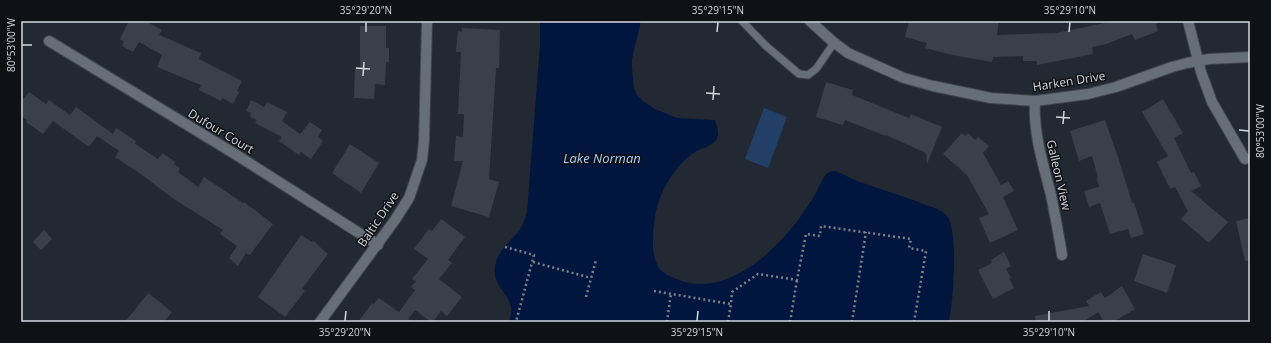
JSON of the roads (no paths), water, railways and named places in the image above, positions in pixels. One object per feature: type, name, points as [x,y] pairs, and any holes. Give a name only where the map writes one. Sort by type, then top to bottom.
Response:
[{"type":"street","name":"Baltic Drive","points":[[320,322],[396,220],[409,198],[422,160],[424,141],[427,21]]},
{"type":"street","name":"Harken Drive","points":[[810,21],[834,43],[848,52],[904,78],[933,86],[991,98],[1035,101],[1095,92],[1138,80],[1172,67],[1198,61],[1250,57]]},
{"type":"street","points":[[1188,21],[1198,61],[1212,102],[1246,159]]},
{"type":"street","name":"Dufour Court","points":[[49,41],[235,154],[378,245]]},
{"type":"street","name":"Galleon View","points":[[1035,101],[1034,112],[1036,128],[1062,255]]},
{"type":"lane","points":[[742,21],[765,45],[800,74],[808,74],[816,69],[834,43]]},
{"type":"water","name":"Lake Norman","points":[[540,21],[641,21],[632,59],[634,88],[637,95],[655,109],[677,118],[715,120],[718,133],[716,140],[709,146],[695,152],[680,165],[669,180],[660,198],[655,217],[653,246],[656,261],[665,274],[685,282],[701,284],[717,282],[733,277],[747,269],[761,259],[786,235],[809,204],[826,174],[834,171],[860,182],[936,208],[947,216],[951,224],[954,251],[952,300],[949,322],[509,322],[511,307],[496,279],[495,267],[498,256],[518,232],[524,222],[527,212],[540,45]]}]
